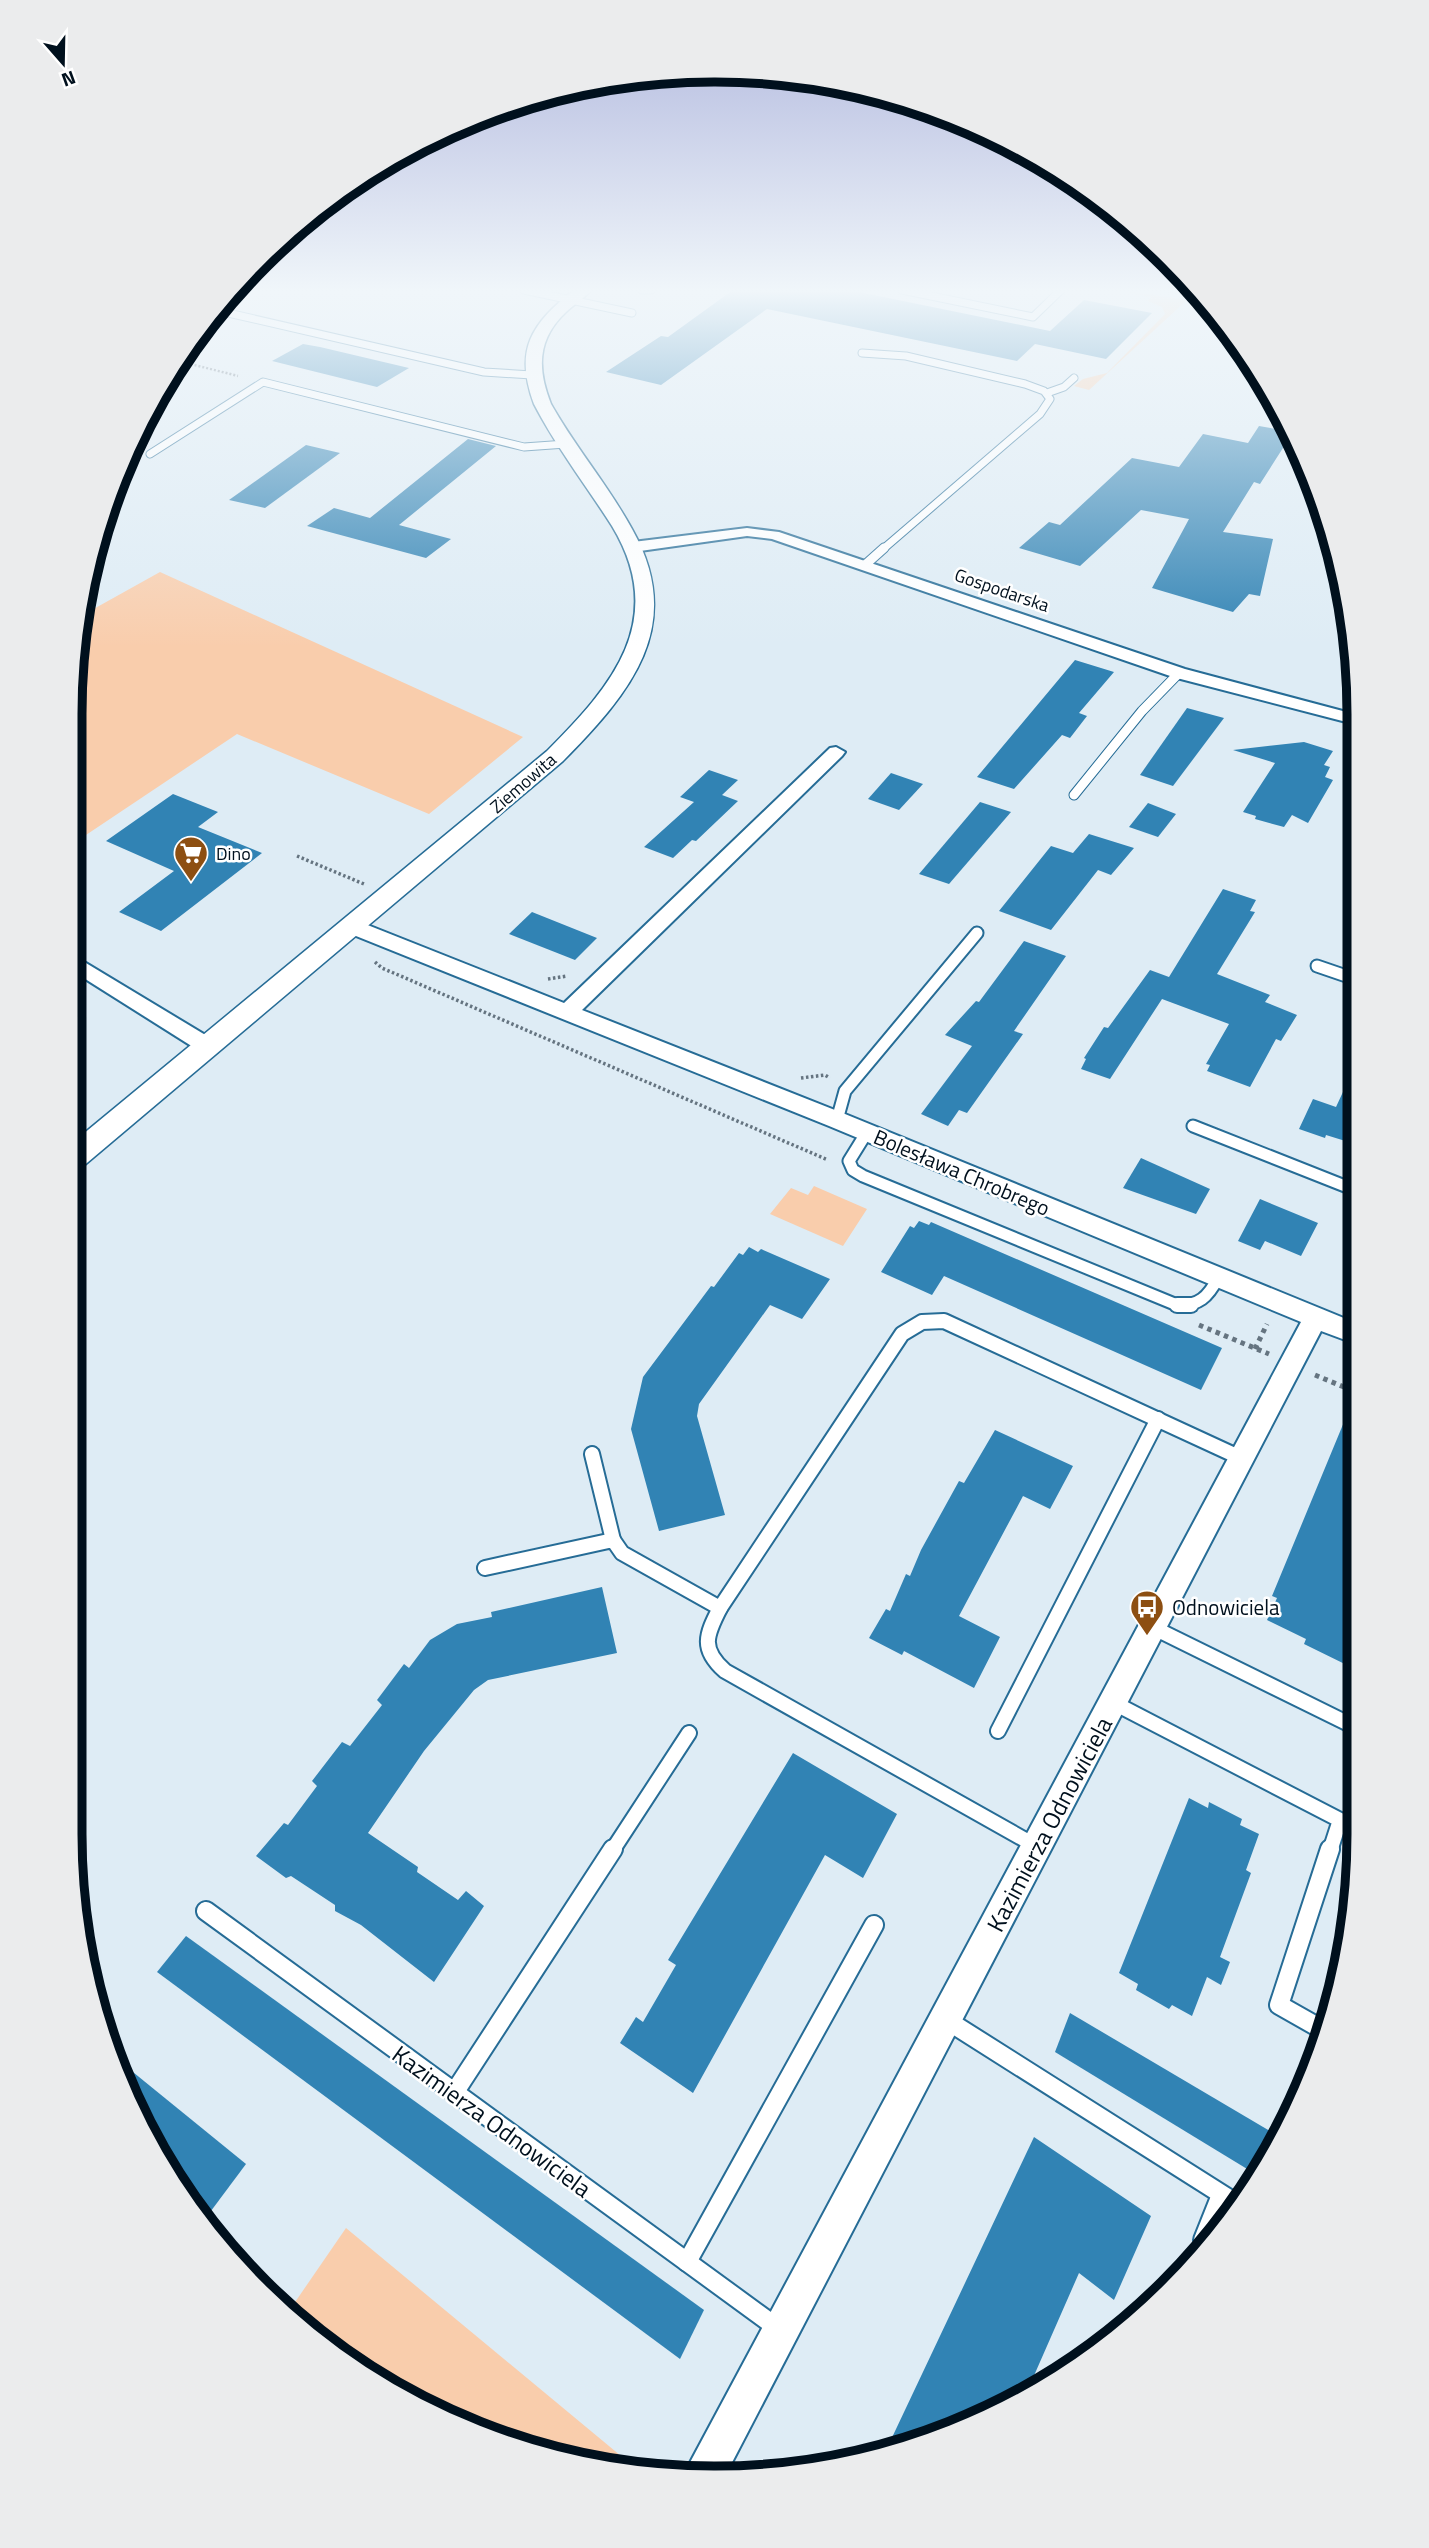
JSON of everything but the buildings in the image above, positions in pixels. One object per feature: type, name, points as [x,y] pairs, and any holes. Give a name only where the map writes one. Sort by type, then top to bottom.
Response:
[{"type":"street","name":"Ziemowita","points":[[82,1151],[555,756],[588,724],[617,689],[633,660],[647,611],[645,582],[633,547],[544,409]]},
{"type":"street","name":"Gospodarska","points":[[633,547],[747,532],[762,533],[865,565],[1179,673],[1347,717]]},
{"type":"street","points":[[567,1012],[836,752]]},
{"type":"street","name":"Bolesława Chrobrego","points":[[353,927],[867,1132],[1347,1330]]},
{"type":"street","points":[[82,968],[209,1047]]},
{"type":"street","name":"Kazimierza Odnowiciela","points":[[708,2466],[943,2018],[1038,1847],[1316,1317]]},
{"type":"lane","points":[[150,454],[221,409]]},
{"type":"lane","points":[[371,409],[524,447],[566,444]]},
{"type":"lane","points":[[865,565],[1045,409]]},
{"type":"lane","points":[[1074,795],[1142,711],[1179,673]]},
{"type":"lane","points":[[837,1120],[845,1091],[977,933]]},
{"type":"lane","points":[[1317,966],[1347,976]]},
{"type":"lane","points":[[1193,1126],[1347,1187]]},
{"type":"lane","points":[[867,1132],[849,1161],[853,1170],[863,1176],[1177,1305],[1190,1307],[1201,1303],[1209,1296],[1218,1278]]},
{"type":"lane","points":[[1038,1847],[718,1666],[707,1650],[706,1632],[902,1334],[913,1323],[944,1321],[1241,1458]]},
{"type":"lane","points":[[998,1731],[1158,1419]]},
{"type":"lane","points":[[592,1454],[613,1540],[622,1553],[720,1608]]},
{"type":"lane","points":[[485,1568],[613,1540]]},
{"type":"lane","points":[[1152,1627],[1347,1723]]},
{"type":"lane","points":[[1114,1703],[1340,1820],[1279,2005],[1316,2026]]},
{"type":"lane","points":[[454,2093],[689,1733]]},
{"type":"lane","name":"Kazimierza Odnowiciela","points":[[206,1911],[779,2329]]},
{"type":"lane","points":[[687,2262],[874,1925]]},
{"type":"lane","points":[[943,2018],[1228,2199],[1219,2214]]},
{"type":"path","points":[[297,856],[368,885],[362,890]]},
{"type":"path","points":[[386,941],[369,956],[382,968],[828,1159]]},
{"type":"shaded area","points":[[160,572],[523,737],[429,814],[237,734],[82,838],[82,714],[91,610]]},
{"type":"shaded area","points":[[814,1186],[867,1209],[843,1246],[770,1214],[791,1188],[808,1195]]},
{"type":"shaded area","points":[[346,2228],[621,2456],[620,2458],[591,2454],[511,2432],[435,2401],[363,2359],[293,2305]]},
{"type":"place","name":"Dino","points":[[191,883]]},
{"type":"place","name":"Odnowiciela","points":[[1147,1637]]}]
